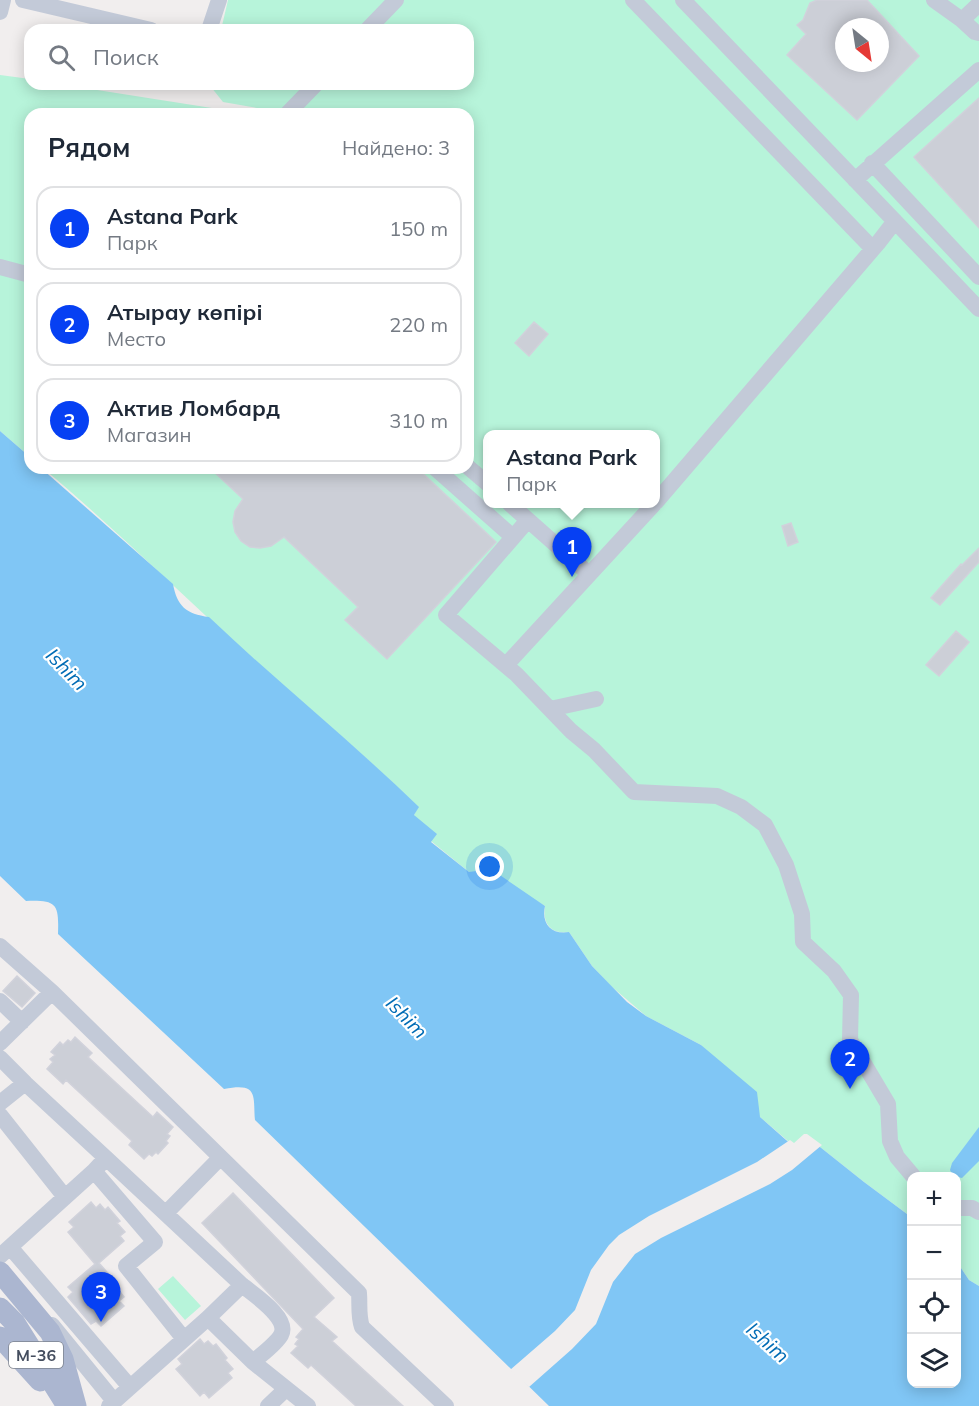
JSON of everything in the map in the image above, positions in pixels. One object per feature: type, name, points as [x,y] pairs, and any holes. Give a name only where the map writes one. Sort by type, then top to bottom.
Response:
[{"type":"main road","points":[[0,1272],[50,1332],[63,1359],[76,1406]]},
{"type":"main road","name":"M-36","points":[[0,1308],[15,1323],[64,1406]]},
{"type":"main road","name":"M-36","points":[[0,1337],[64,1406]]},
{"type":"street","points":[[0,12],[3,0]]},
{"type":"street","points":[[23,0],[125,24]]},
{"type":"street","points":[[211,24],[219,0]]},
{"type":"street","points":[[373,24],[396,0]]},
{"type":"street","points":[[633,0],[872,248]]},
{"type":"street","points":[[682,0],[979,309]]},
{"type":"street","points":[[934,0],[979,33]]},
{"type":"street","points":[[962,20],[979,4]]},
{"type":"street","points":[[855,180],[979,70]]},
{"type":"street","points":[[293,108],[310,90]]},
{"type":"street","points":[[872,163],[979,277]]},
{"type":"street","points":[[660,497],[895,221]]},
{"type":"street","points":[[0,267],[24,273]]},
{"type":"street","points":[[442,474],[513,537]]},
{"type":"street","points":[[514,508],[589,574]]},
{"type":"street","points":[[506,665],[650,508]]},
{"type":"street","points":[[528,520],[446,615],[506,665],[634,792],[717,796],[741,807],[765,825],[786,865],[802,914],[803,942],[834,971],[851,995],[850,1040],[888,1104],[890,1141],[897,1157],[910,1172]]},
{"type":"street","points":[[550,708],[596,699]]},
{"type":"street","points":[[0,946],[52,992],[359,1293],[360,1305],[357,1314],[362,1327],[447,1406]]},
{"type":"street","points":[[0,1043],[52,992]]},
{"type":"street","points":[[0,1001],[22,1022]]},
{"type":"street","points":[[0,1058],[242,1285],[281,1318],[283,1327],[281,1335],[253,1362]]},
{"type":"street","points":[[0,1103],[25,1083]]},
{"type":"street","points":[[0,1115],[66,1197]]},
{"type":"street","points":[[3,1254],[106,1158]]},
{"type":"street","points":[[166,1213],[220,1158]]},
{"type":"street","points":[[94,1171],[155,1242],[126,1266],[184,1340]]},
{"type":"street","points":[[961,1208],[972,1208],[979,1212]]},
{"type":"street","points":[[3,1254],[130,1387]]},
{"type":"street","points":[[3,1254],[111,1404],[242,1285]]},
{"type":"street","points":[[208,1318],[253,1362],[308,1406]]},
{"type":"street","points":[[268,1406],[286,1389]]},
{"type":"green space","points":[[228,0],[979,0],[979,1286],[969,1280],[961,1268],[961,1172],[907,1172],[907,1214],[820,1147],[795,1147],[760,1117],[701,1045],[646,1016],[592,966],[569,932],[557,932],[549,927],[545,918],[545,906],[469,872],[431,841],[414,815],[418,807],[50,474],[474,474],[474,108],[257,108],[223,102],[213,90],[474,90],[474,24],[222,24]]},
{"type":"green space","points":[[0,75],[24,78],[24,90],[97,90],[212,108],[24,108],[24,452],[0,431]]},
{"type":"green space","points":[[173,1276],[201,1306],[185,1320],[158,1289]]},
{"type":"water","name":"Ishim","points":[[0,431],[24,452],[24,474],[48,474],[173,584],[177,598],[184,608],[194,614],[209,617],[419,807],[414,815],[437,834],[431,842],[469,872],[491,869],[545,906],[546,922],[552,930],[569,932],[592,966],[627,1002],[646,1016],[701,1045],[757,1092],[760,1117],[794,1147],[820,1147],[907,1214],[907,1388],[961,1388],[961,1268],[969,1280],[979,1286],[979,1406],[549,1406],[255,1120],[254,1098],[249,1089],[235,1087],[224,1089],[58,934],[58,916],[54,906],[50,903],[26,901],[0,876]]},
{"type":"water","points":[[979,1127],[979,1161],[962,1178],[961,1172],[951,1172],[952,1163]]},
{"type":"pier","points":[[804,1134],[822,1145],[792,1170],[770,1184],[661,1238],[635,1254],[613,1282],[596,1324],[529,1387],[510,1370],[555,1331],[575,1310],[591,1270],[619,1235],[649,1216],[757,1162],[790,1140],[794,1143]]},
{"type":"building","points":[[817,0],[867,0],[884,18],[835,18],[835,72],[889,72],[889,24],[919,56],[857,120],[787,55],[806,34],[797,25],[803,20],[810,3]]},
{"type":"building","points":[[979,98],[979,228],[914,157]]},
{"type":"building","points":[[534,322],[548,334],[529,356],[515,343]]},
{"type":"building","points":[[216,474],[423,474],[496,542],[387,659],[345,620],[358,607],[284,537],[271,546],[260,548],[250,547],[241,541],[235,532],[233,522],[235,511],[243,499]]},
{"type":"building","points":[[791,523],[798,542],[788,546],[782,526]]},
{"type":"building","points":[[979,548],[979,562],[940,605],[931,598],[961,564]]},
{"type":"building","points":[[956,631],[969,642],[939,676],[926,665]]},
{"type":"building","points":[[17,976],[35,993],[22,1007],[3,991]]},
{"type":"building","points":[[75,1037],[92,1053],[88,1057],[153,1117],[157,1112],[173,1127],[167,1134],[170,1136],[166,1141],[168,1143],[158,1154],[156,1152],[152,1156],[149,1154],[144,1159],[129,1145],[132,1141],[66,1080],[63,1084],[47,1069],[53,1062],[50,1059],[55,1055],[51,1052],[60,1042],[63,1045],[68,1040],[71,1042]]},
{"type":"building","points":[[233,1193],[334,1298],[314,1317],[337,1337],[332,1341],[403,1406],[356,1406],[311,1365],[308,1368],[291,1353],[298,1346],[295,1344],[299,1339],[296,1337],[303,1329],[202,1223]]},
{"type":"building","points":[[91,1202],[96,1208],[100,1204],[105,1210],[108,1207],[120,1221],[117,1223],[125,1232],[120,1236],[124,1241],[99,1263],[119,1286],[117,1288],[124,1297],[119,1301],[124,1306],[101,1326],[96,1321],[91,1324],[68,1297],[73,1292],[68,1287],[95,1264],[68,1232],[74,1227],[69,1222]]},
{"type":"building","points":[[200,1339],[204,1344],[208,1341],[213,1346],[216,1344],[233,1369],[228,1373],[232,1378],[209,1398],[204,1392],[200,1396],[176,1369],[182,1364],[178,1359]]},
{"type":"place","name":"Astana Park","points":[[572,577]]},
{"type":"place","name":"Атырау көпірі","points":[[850,1089]]},
{"type":"place","name":"Актив Ломбард","points":[[101,1322]]}]
